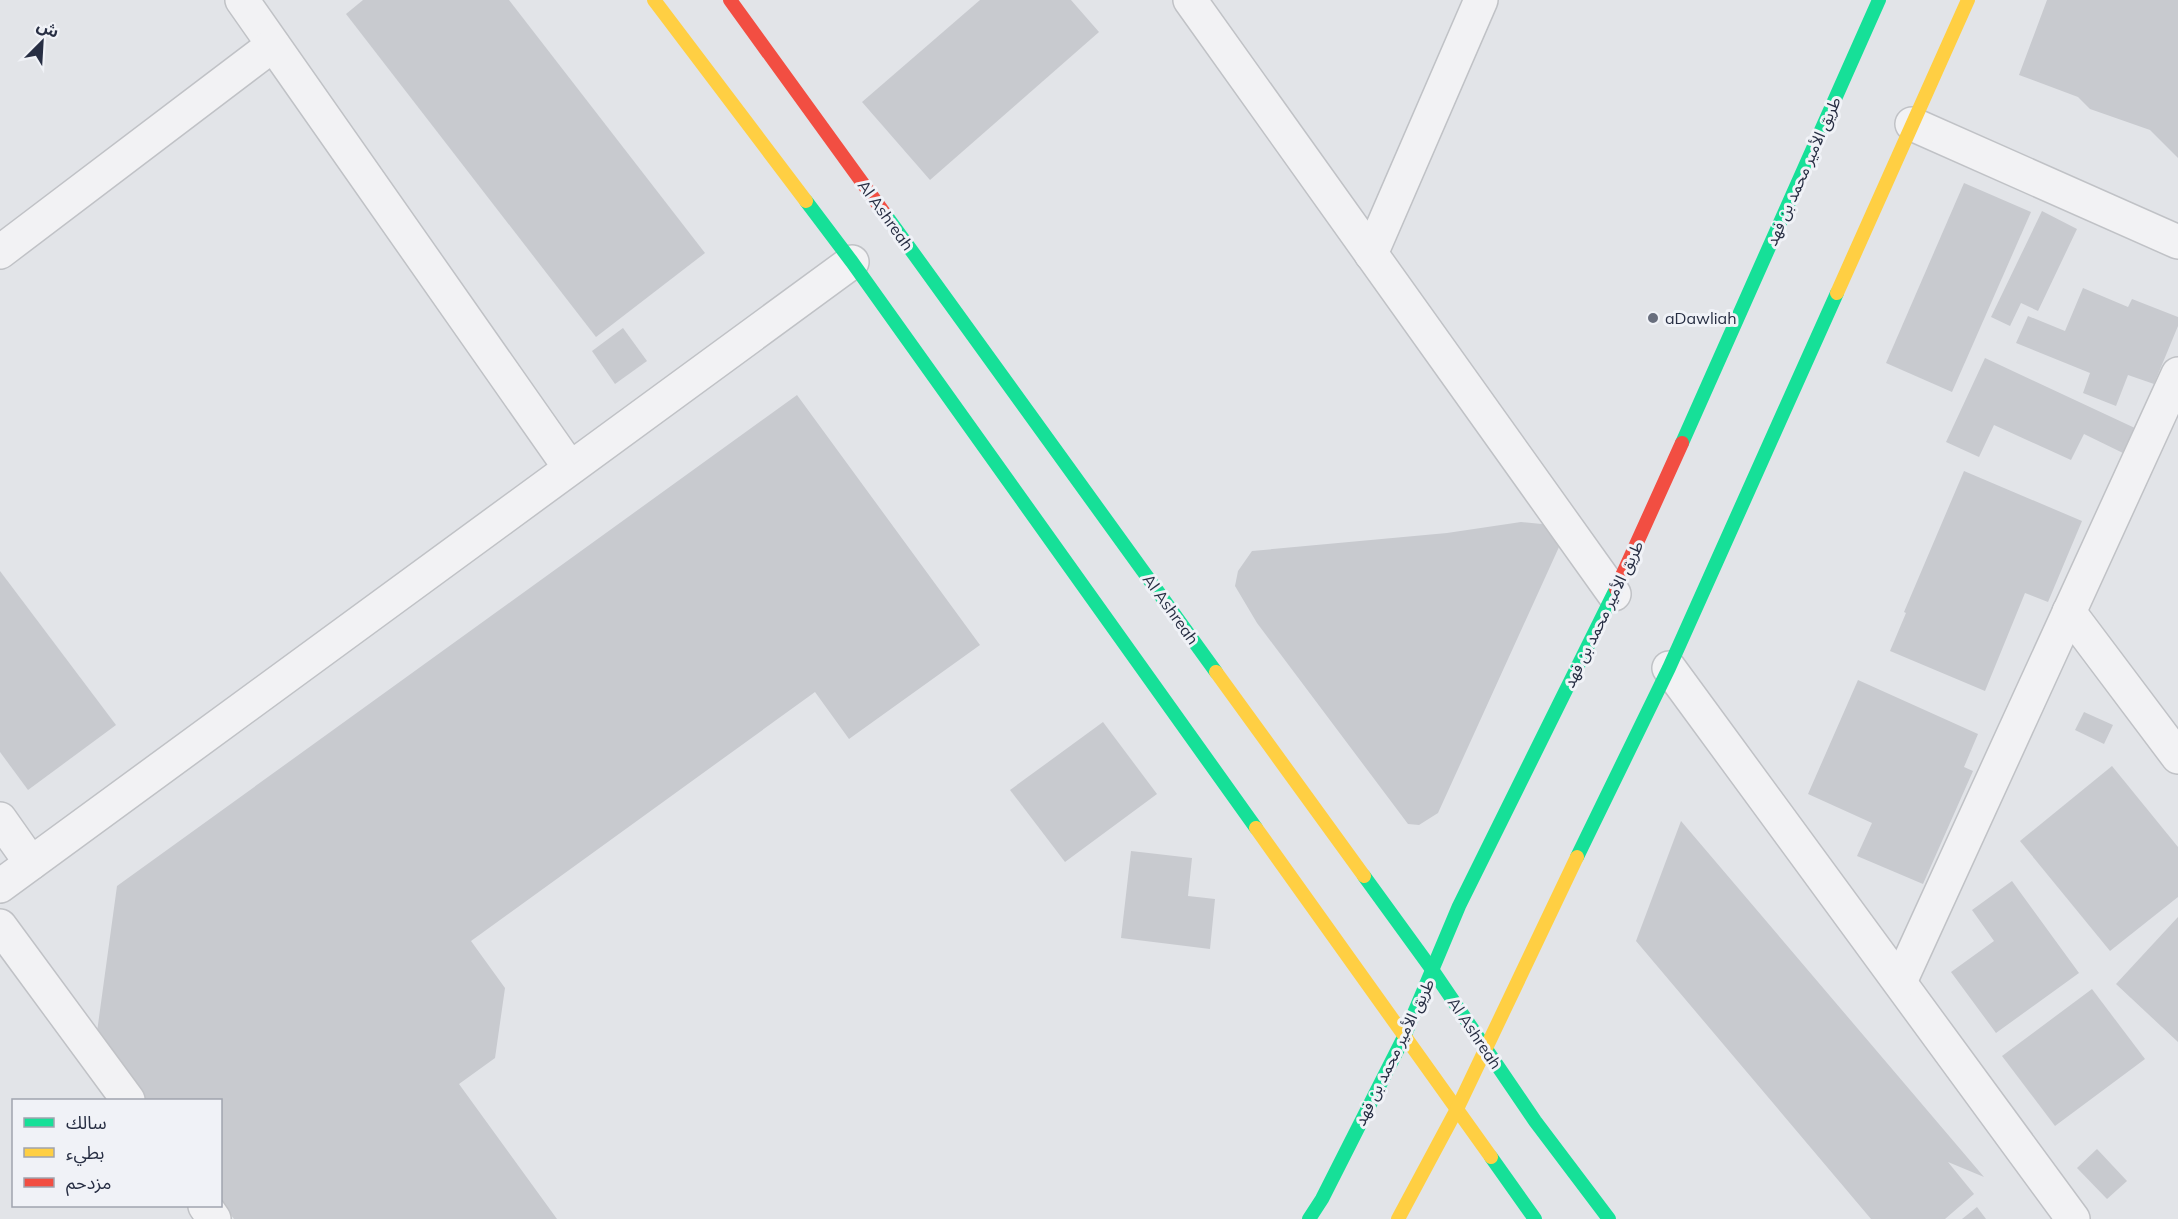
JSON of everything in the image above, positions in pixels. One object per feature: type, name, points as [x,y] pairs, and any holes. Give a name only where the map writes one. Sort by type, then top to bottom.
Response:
[{"type":"main road","points":[[654,0],[852,262],[1535,1219]]},
{"type":"main road","name":"Al Ashreah","points":[[730,0],[1433,971],[1535,1120],[1609,1219]]},
{"type":"main road","name":"طريق الأمير محمد بن فهد","points":[[1309,1219],[1322,1199],[1404,1037],[1459,906],[1614,594],[1879,0]]},
{"type":"main road","points":[[1398,1219],[1415,1192],[1456,1111],[1622,759],[1669,668],[1968,0]]},
{"type":"street","points":[[242,0],[570,468]]},
{"type":"street","points":[[1190,0],[1614,594]]},
{"type":"street","points":[[1371,254],[1481,0]]},
{"type":"street","points":[[0,252],[273,45]]},
{"type":"street","points":[[1912,124],[2178,242]]},
{"type":"street","points":[[0,886],[852,262]]},
{"type":"street","points":[[1900,982],[2178,374]]},
{"type":"street","points":[[2069,612],[2178,757]]},
{"type":"street","points":[[1669,668],[2073,1219]]},
{"type":"street","points":[[0,819],[31,863]]},
{"type":"street","points":[[0,926],[127,1099]]},
{"type":"street","points":[[205,1207],[214,1219]]},
{"type":"building","points":[[363,0],[509,0],[705,253],[596,337],[346,14]]},
{"type":"building","points":[[980,0],[1071,0],[1099,32],[930,180],[862,102]]},
{"type":"building","points":[[2047,0],[2178,0],[2178,158],[2150,130],[2090,109],[2078,97],[2019,75]]},
{"type":"building","points":[[1964,183],[2031,212],[1952,392],[1886,363]]},
{"type":"building","points":[[2042,211],[2077,229],[2038,311],[2021,303],[2010,326],[1991,317]]},
{"type":"building","points":[[2083,288],[2128,307],[2132,299],[2178,317],[2178,326],[2154,384],[2128,375],[2116,406],[2083,393],[2090,373],[2016,343],[2028,316],[2065,331]]},
{"type":"building","points":[[623,328],[647,361],[615,384],[592,351]]},
{"type":"building","points":[[1985,358],[2137,429],[2125,454],[2084,434],[2071,460],[1994,425],[1979,457],[1946,442]]},
{"type":"building","points":[[797,395],[980,645],[849,739],[815,692],[471,941],[505,988],[495,1058],[459,1084],[557,1219],[234,1219],[222,1204],[222,1099],[146,1099],[97,1032],[117,886]]},
{"type":"building","points":[[1964,471],[2082,521],[2048,602],[2025,593],[1985,691],[1890,651],[1906,613],[1904,612]]},
{"type":"building","points":[[1521,522],[1552,525],[1559,547],[1438,813],[1419,825],[1408,824],[1257,623],[1235,586],[1238,571],[1252,551],[1447,533]]},
{"type":"building","points":[[0,571],[116,725],[28,790],[0,752]]},
{"type":"building","points":[[1858,680],[1978,734],[1964,767],[1973,771],[1923,884],[1857,856],[1872,823],[1808,794]]},
{"type":"building","points":[[2084,712],[2113,725],[2104,744],[2075,730]]},
{"type":"building","points":[[1103,722],[1157,794],[1065,862],[1010,790]]},
{"type":"building","points":[[2112,766],[2178,847],[2178,897],[2110,951],[2020,841]]},
{"type":"building","points":[[1681,821],[1984,1177],[1948,1162],[1974,1194],[1945,1219],[1871,1219],[1636,941]]},
{"type":"building","points":[[1131,851],[1192,858],[1188,896],[1215,899],[1210,949],[1121,938]]},
{"type":"building","points":[[2012,881],[2079,973],[1996,1033],[1951,972],[1994,941],[1972,910]]},
{"type":"building","points":[[2178,917],[2178,1042],[2116,984]]},
{"type":"building","points":[[2092,989],[2145,1059],[2055,1126],[2002,1056]]},
{"type":"building","points":[[2097,1149],[2127,1181],[2107,1199],[2077,1168]]},
{"type":"building","points":[[1977,1207],[1986,1219],[1962,1219]]},
{"type":"traffic: fast","points":[[1682,443],[1879,0]]},
{"type":"traffic: fast","points":[[806,201],[852,262],[1256,828]]},
{"type":"traffic: fast","points":[[885,214],[1216,672]]},
{"type":"traffic: fast","points":[[1577,857],[1669,668],[1837,293]]},
{"type":"traffic: fast","points":[[1309,1219],[1322,1199],[1404,1037],[1459,906],[1616,589]]},
{"type":"traffic: fast","points":[[1364,876],[1433,971],[1535,1121],[1609,1219]]},
{"type":"traffic: fast","points":[[1491,1157],[1535,1219]]},
{"type":"traffic: slow","points":[[654,0],[806,201]]},
{"type":"traffic: slow","points":[[1837,293],[1968,0]]},
{"type":"traffic: slow","points":[[1216,672],[1364,876]]},
{"type":"traffic: slow","points":[[1256,828],[1491,1157]]},
{"type":"traffic: slow","points":[[1398,1219],[1457,1109],[1577,857]]},
{"type":"traffic: jam","points":[[730,0],[885,214]]},
{"type":"traffic: jam","points":[[1616,589],[1682,443]]},
{"type":"place","name":"aDawliah","points":[[1653,318]]}]
